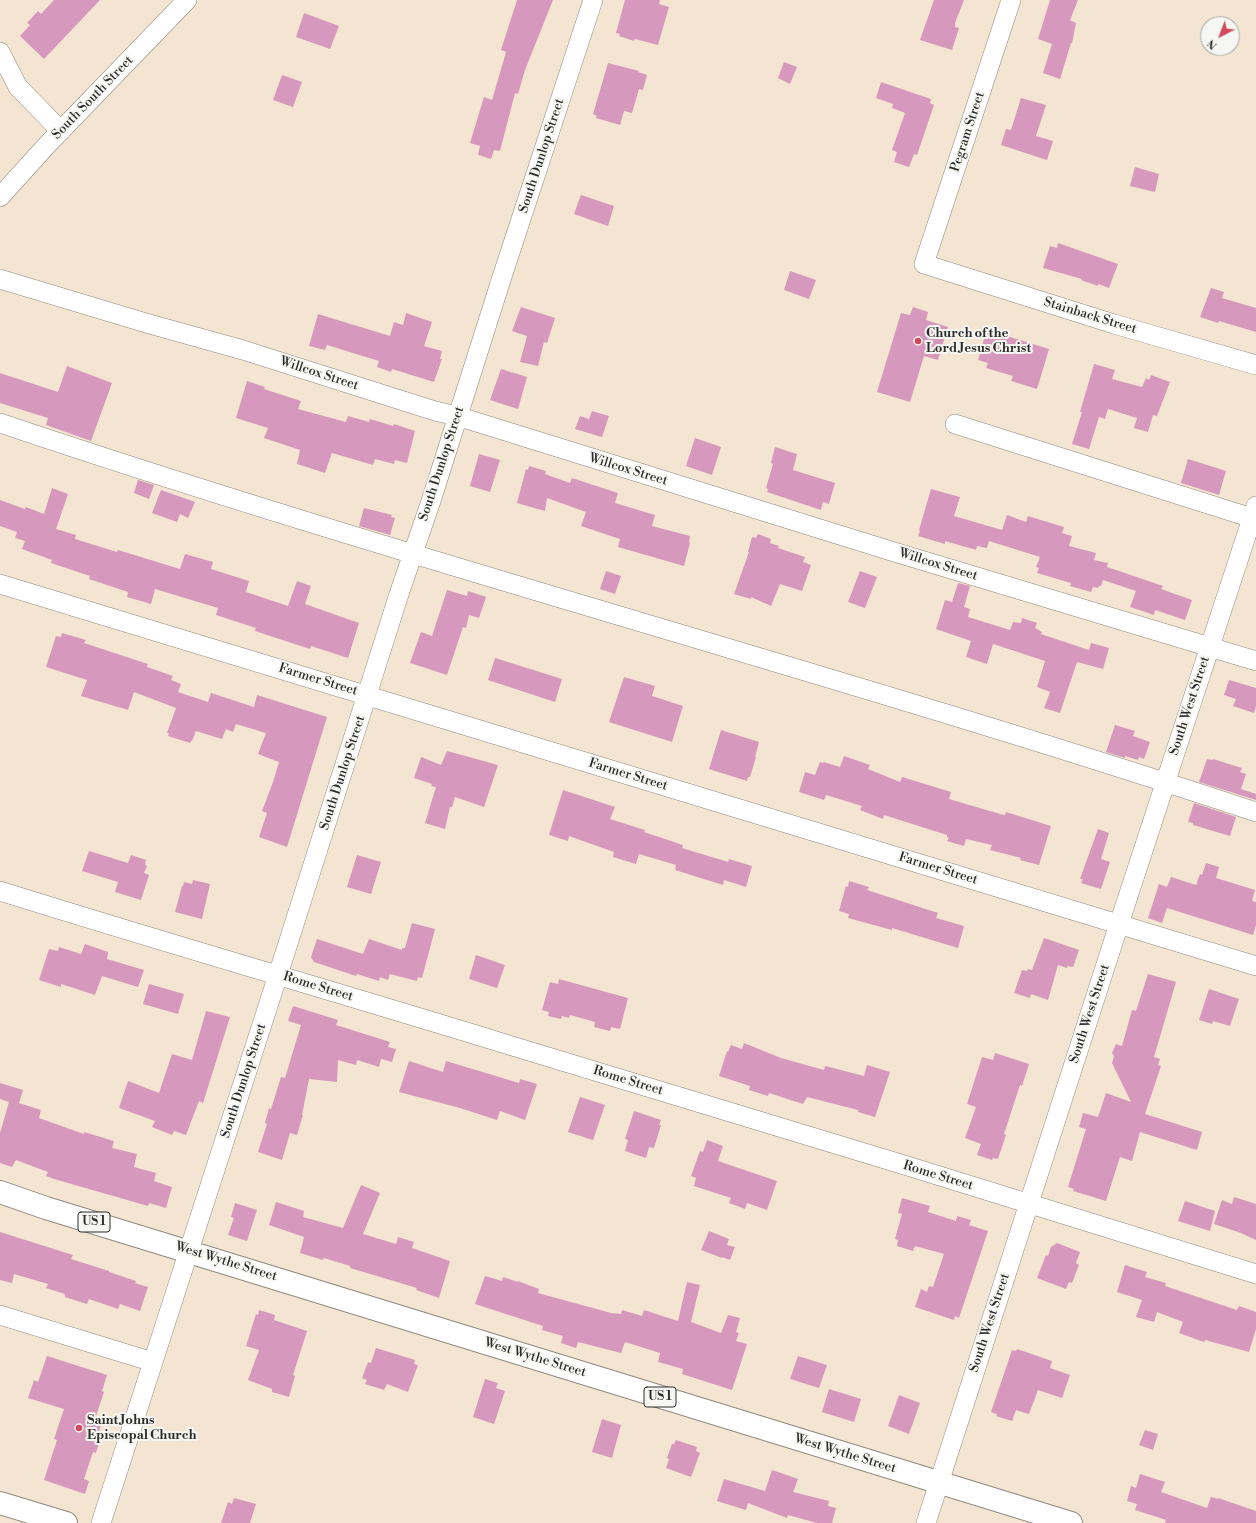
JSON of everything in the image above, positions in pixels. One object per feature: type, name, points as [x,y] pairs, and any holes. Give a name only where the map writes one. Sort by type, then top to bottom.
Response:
[{"type":"main road","name":"West Wythe Street","points":[[0,1192],[46,1208],[1071,1523]]},
{"type":"main road","points":[[0,1503],[65,1523]]},
{"type":"street","name":"South South Street","points":[[0,197],[187,0]]},
{"type":"street","name":"South Dunlop Street","points":[[101,1523],[367,695],[431,501],[457,416],[593,0]]},
{"type":"street","name":"Pegram Street","points":[[924,264],[1011,0]]},
{"type":"street","points":[[0,52],[18,87],[61,131]]},
{"type":"street","name":"Stainback Street","points":[[924,264],[1114,324],[1256,365]]},
{"type":"street","name":"Willcox Street","points":[[0,279],[146,323],[243,350],[435,411],[457,416],[891,551],[1256,661]]},
{"type":"street","points":[[0,423],[243,502],[579,605],[986,726],[1256,812]]},
{"type":"street","points":[[955,424],[1254,512]]},
{"type":"street","name":"South West Street","points":[[926,1523],[1119,924],[1254,512]]},
{"type":"street","name":"Farmer Street","points":[[0,584],[1256,966]]},
{"type":"street","name":"Rome Street","points":[[0,891],[1029,1203],[1256,1274]]},
{"type":"street","points":[[0,1315],[153,1362]]},
{"type":"building","points":[[54,0],[100,0],[44,59],[20,36],[30,25],[27,23],[38,11],[41,14]]},
{"type":"building","points":[[517,0],[553,0],[525,70],[518,94],[515,93],[500,151],[494,150],[491,159],[478,155],[480,146],[470,143],[484,97],[492,100],[506,52],[501,50]]},
{"type":"building","points":[[625,0],[660,0],[659,4],[669,7],[658,45],[635,39],[634,41],[619,36],[620,34],[616,33]]},
{"type":"building","points":[[934,0],[964,0],[955,23],[955,27],[959,28],[952,50],[920,40]]},
{"type":"building","points":[[1050,0],[1078,0],[1070,20],[1076,23],[1072,43],[1060,79],[1043,73],[1052,44],[1038,39]]},
{"type":"building","points":[[304,13],[339,26],[330,49],[296,37]]},
{"type":"building","points":[[784,62],[797,67],[790,84],[778,78]]},
{"type":"building","points":[[608,63],[639,71],[638,72],[647,75],[643,90],[639,89],[632,113],[624,111],[620,125],[596,118],[597,116],[593,114]]},
{"type":"building","points":[[282,75],[302,82],[293,107],[273,100]]},
{"type":"building","points":[[881,82],[931,99],[930,103],[934,105],[917,155],[914,154],[909,167],[894,162],[897,152],[892,150],[905,113],[892,108],[893,104],[876,98]]},
{"type":"building","points":[[1021,98],[1046,105],[1036,136],[1053,141],[1047,160],[1001,145],[1006,129],[1011,130]]},
{"type":"building","points":[[1135,167],[1159,174],[1155,192],[1130,186]]},
{"type":"building","points":[[581,195],[614,206],[608,226],[574,214]]},
{"type":"building","points":[[1058,243],[1118,264],[1109,288],[1098,284],[1098,286],[1081,280],[1082,279],[1043,268],[1050,246],[1057,248]]},
{"type":"building","points":[[790,271],[816,280],[809,299],[784,290]]},
{"type":"building","points":[[1211,288],[1224,292],[1222,298],[1256,308],[1256,332],[1200,317]]},
{"type":"building","points":[[521,307],[555,318],[547,343],[544,342],[538,366],[520,362],[527,336],[512,331]]},
{"type":"building","name":"Church of the Lord Jesus Christ","points":[[913,307],[928,312],[926,320],[948,327],[938,360],[924,356],[910,402],[877,392],[901,313],[910,315]]},
{"type":"building","points":[[406,313],[432,322],[424,346],[442,351],[440,359],[442,359],[434,382],[392,369],[391,372],[377,367],[379,361],[327,345],[325,350],[309,346],[318,314],[390,336],[394,322],[403,325]]},
{"type":"building","points":[[986,332],[997,335],[997,333],[1049,349],[1037,389],[1011,381],[1013,376],[986,368],[988,363],[978,360]]},
{"type":"building","points":[[1094,364],[1115,370],[1112,379],[1142,387],[1146,378],[1149,380],[1151,375],[1170,382],[1157,416],[1153,415],[1148,432],[1134,428],[1137,418],[1108,409],[1105,419],[1099,417],[1089,449],[1072,444]]},
{"type":"building","points":[[67,366],[112,383],[91,441],[46,425],[48,418],[0,403],[0,373],[58,392]]},
{"type":"building","points":[[501,369],[527,377],[518,409],[490,400]]},
{"type":"building","points":[[247,381],[265,387],[264,389],[301,401],[298,409],[346,422],[348,416],[369,422],[370,419],[393,426],[394,424],[415,431],[407,463],[395,460],[394,464],[375,459],[373,465],[332,453],[325,473],[297,464],[300,450],[264,438],[268,428],[236,418]]},
{"type":"building","points":[[592,411],[609,416],[602,437],[575,429],[580,416],[589,419]]},
{"type":"building","points":[[695,438],[721,447],[712,475],[686,466]]},
{"type":"building","points":[[775,447],[797,454],[793,470],[835,483],[829,504],[823,502],[821,510],[767,492],[768,489],[766,488],[773,464],[771,463]]},
{"type":"building","points":[[479,454],[500,460],[490,492],[470,486]]},
{"type":"building","points":[[1188,459],[1226,471],[1219,495],[1181,483]]},
{"type":"building","points":[[529,466],[546,471],[545,474],[570,483],[572,478],[618,493],[615,503],[655,515],[652,526],[690,536],[690,543],[684,566],[618,547],[620,539],[581,526],[586,512],[547,498],[545,511],[517,503],[526,469],[528,470]]},
{"type":"building","points":[[138,480],[154,485],[149,499],[134,493]]},
{"type":"building","points":[[52,488],[68,494],[56,529],[76,535],[75,539],[117,552],[118,550],[180,569],[185,554],[213,562],[211,569],[249,581],[246,592],[288,606],[297,581],[311,586],[305,604],[359,623],[348,658],[311,646],[310,649],[255,631],[256,628],[216,615],[218,608],[155,589],[151,604],[127,597],[128,592],[89,579],[90,576],[51,563],[52,560],[22,549],[25,541],[15,538],[17,532],[0,526],[0,500],[25,509],[26,507],[44,514]]},
{"type":"building","points":[[931,489],[960,497],[954,516],[1002,530],[1007,515],[1026,522],[1028,516],[1064,527],[1062,533],[1072,536],[1069,546],[1096,553],[1094,560],[1108,563],[1107,567],[1163,586],[1161,589],[1192,600],[1185,620],[1155,610],[1154,615],[1130,607],[1136,591],[1103,580],[1101,586],[1098,588],[1093,587],[1091,592],[1070,586],[1071,583],[1037,573],[1039,568],[1036,567],[1040,557],[989,541],[987,548],[977,546],[976,550],[945,541],[945,544],[918,536]]},
{"type":"building","points":[[161,490],[195,502],[188,518],[180,514],[177,522],[152,513]]},
{"type":"building","points":[[364,508],[392,515],[391,517],[395,518],[390,535],[359,526]]},
{"type":"building","points":[[758,534],[771,539],[770,543],[779,546],[778,548],[805,557],[803,562],[811,565],[802,591],[780,584],[771,606],[751,597],[751,599],[734,594],[749,552],[752,537],[756,538]]},
{"type":"building","points":[[606,571],[621,576],[615,594],[600,589]]},
{"type":"building","points":[[860,571],[877,577],[865,608],[848,602]]},
{"type":"building","points":[[958,583],[970,586],[964,607],[970,609],[968,617],[1010,630],[1013,622],[1021,623],[1022,618],[1037,623],[1035,628],[1042,632],[1041,634],[1089,650],[1091,643],[1109,648],[1103,669],[1077,662],[1060,713],[1044,708],[1050,692],[1037,687],[1045,661],[993,644],[987,664],[966,657],[971,641],[936,629],[945,600],[952,602]]},
{"type":"building","points":[[447,590],[467,596],[468,591],[486,597],[479,618],[469,615],[466,628],[463,627],[447,675],[410,663],[421,632],[432,636]]},
{"type":"building","points":[[62,633],[86,640],[84,643],[148,664],[147,667],[173,676],[171,680],[181,684],[178,692],[208,702],[211,693],[254,707],[257,695],[327,717],[287,847],[259,837],[267,813],[262,811],[279,762],[258,754],[266,733],[236,724],[233,732],[226,729],[222,739],[196,731],[190,743],[168,736],[169,733],[167,733],[176,708],[134,692],[128,710],[81,696],[87,680],[46,667],[56,636],[61,637]]},
{"type":"building","points":[[495,658],[562,679],[555,702],[488,680]]},
{"type":"building","points":[[624,677],[655,686],[652,696],[683,706],[672,742],[609,722]]},
{"type":"building","points":[[1229,680],[1256,688],[1256,706],[1254,713],[1233,706],[1236,699],[1224,695]]},
{"type":"building","points":[[1115,725],[1135,731],[1133,736],[1150,742],[1144,759],[1139,757],[1138,760],[1125,756],[1125,758],[1106,752]]},
{"type":"building","points":[[721,730],[759,742],[750,777],[748,777],[747,781],[709,769]]},
{"type":"building","points":[[447,751],[498,765],[484,807],[455,797],[452,807],[450,807],[445,829],[425,823],[436,787],[431,786],[432,784],[414,778],[421,757],[441,765]]},
{"type":"building","points":[[844,756],[870,765],[868,769],[900,782],[902,777],[951,792],[949,799],[1000,814],[1005,815],[1006,812],[1051,826],[1039,865],[1020,860],[1021,858],[990,850],[992,845],[966,839],[964,846],[947,841],[949,838],[947,835],[884,815],[883,819],[860,810],[862,806],[826,795],[824,800],[799,792],[805,772],[815,775],[820,762],[840,767]]},
{"type":"building","points":[[1207,759],[1213,759],[1242,768],[1240,772],[1246,774],[1241,789],[1256,794],[1256,800],[1199,782]]},
{"type":"building","points":[[563,790],[615,807],[610,819],[645,830],[644,832],[683,845],[682,848],[728,862],[729,859],[752,866],[746,887],[724,880],[723,885],[675,870],[676,865],[639,854],[636,864],[613,857],[614,852],[569,836],[568,841],[549,835]]},
{"type":"building","points":[[1194,803],[1236,817],[1230,836],[1193,825],[1193,823],[1188,822]]},
{"type":"building","points":[[1098,829],[1109,833],[1101,859],[1110,862],[1101,889],[1081,883],[1083,879],[1080,879]]},
{"type":"building","points":[[89,851],[128,863],[131,855],[146,860],[145,865],[147,866],[144,873],[149,875],[141,900],[115,892],[118,882],[82,871]]},
{"type":"building","points":[[357,855],[381,862],[371,894],[347,887]]},
{"type":"building","points":[[1206,863],[1219,867],[1216,878],[1255,890],[1252,901],[1256,902],[1256,925],[1253,935],[1167,908],[1162,923],[1148,918],[1159,884],[1167,887],[1171,877],[1196,885],[1200,874],[1202,875]]},
{"type":"building","points":[[193,880],[210,884],[202,919],[175,912],[184,882],[192,884]]},
{"type":"building","points":[[849,881],[869,887],[867,890],[938,913],[936,918],[964,926],[958,948],[892,928],[892,930],[848,918],[849,914],[839,911],[846,886],[848,887]]},
{"type":"building","points":[[412,923],[435,929],[422,978],[418,977],[417,981],[390,974],[388,980],[380,977],[379,981],[357,974],[356,976],[314,962],[311,957],[317,939],[363,954],[369,939],[402,950],[402,948],[405,948]]},
{"type":"building","points":[[1044,938],[1079,950],[1073,967],[1068,966],[1067,968],[1058,965],[1048,1000],[1031,994],[1030,998],[1014,993],[1022,970],[1032,970]]},
{"type":"building","points":[[85,944],[108,952],[107,959],[144,970],[138,987],[102,976],[95,995],[61,984],[61,987],[39,980],[49,949],[58,951],[59,947],[81,954]]},
{"type":"building","points":[[476,955],[505,965],[497,988],[469,979]]},
{"type":"building","points":[[1148,974],[1176,982],[1154,1057],[1160,1059],[1158,1065],[1161,1066],[1145,1114],[1202,1132],[1197,1150],[1140,1132],[1132,1161],[1120,1157],[1106,1201],[1073,1191],[1074,1189],[1068,1187],[1086,1129],[1079,1127],[1083,1113],[1098,1117],[1106,1093],[1131,1102],[1112,1063],[1114,1056],[1112,1053],[1116,1044],[1122,1046],[1132,1010],[1136,1011]]},
{"type":"building","points":[[559,979],[628,998],[620,1029],[611,1027],[610,1031],[594,1027],[595,1022],[570,1015],[569,1018],[562,1016],[561,1019],[548,1016],[549,1012],[542,1010],[550,982],[558,984]]},
{"type":"building","points":[[149,984],[184,994],[178,1014],[143,1004]]},
{"type":"building","points":[[1209,989],[1239,999],[1230,1026],[1213,1021],[1212,1024],[1199,1020]]},
{"type":"building","points":[[293,1006],[338,1020],[336,1025],[390,1042],[388,1047],[396,1049],[392,1062],[381,1059],[379,1067],[357,1060],[356,1065],[338,1060],[337,1082],[309,1079],[303,1115],[297,1135],[290,1133],[282,1160],[258,1152],[267,1124],[265,1123],[269,1108],[271,1109],[281,1077],[285,1078],[301,1025],[288,1021]]},
{"type":"building","points":[[206,1011],[230,1017],[203,1103],[199,1101],[186,1135],[174,1131],[172,1135],[152,1127],[155,1121],[119,1108],[128,1081],[159,1093],[172,1054],[192,1060]]},
{"type":"building","points":[[744,1043],[781,1058],[824,1070],[825,1066],[864,1076],[867,1065],[890,1072],[875,1117],[858,1112],[858,1110],[807,1097],[803,1104],[769,1093],[768,1096],[749,1090],[750,1086],[719,1076],[727,1051],[728,1052],[731,1045],[742,1049]]},
{"type":"building","points":[[995,1053],[1029,1064],[1022,1086],[1020,1085],[1004,1134],[1006,1135],[998,1159],[993,1158],[992,1160],[977,1155],[981,1144],[965,1138],[976,1107],[967,1104],[982,1057],[993,1060]]},
{"type":"building","points":[[409,1061],[443,1072],[446,1061],[519,1083],[520,1079],[537,1084],[525,1120],[500,1111],[497,1120],[460,1108],[399,1092]]},
{"type":"building","points":[[0,1083],[23,1090],[19,1103],[41,1110],[39,1118],[84,1134],[84,1132],[114,1141],[112,1148],[137,1154],[134,1167],[156,1173],[154,1181],[172,1187],[166,1208],[149,1203],[148,1206],[54,1179],[46,1176],[48,1172],[16,1160],[12,1167],[0,1163],[0,1133],[9,1102],[0,1099]]},
{"type":"building","points":[[580,1097],[605,1105],[593,1140],[568,1132]]},
{"type":"building","points":[[634,1111],[661,1120],[659,1125],[661,1125],[654,1148],[649,1147],[646,1158],[625,1151],[628,1140],[625,1139]]},
{"type":"building","points":[[707,1140],[723,1146],[718,1161],[777,1181],[767,1210],[747,1203],[745,1209],[729,1203],[731,1198],[694,1186],[696,1178],[691,1176],[700,1151],[703,1152]]},
{"type":"building","points":[[361,1185],[380,1193],[363,1234],[396,1244],[398,1237],[414,1242],[412,1248],[450,1261],[439,1298],[416,1290],[417,1288],[350,1268],[350,1266],[324,1258],[323,1260],[300,1253],[304,1237],[269,1225],[276,1202],[304,1211],[303,1217],[343,1228]]},
{"type":"building","points":[[1234,1197],[1256,1204],[1256,1240],[1241,1233],[1214,1224],[1222,1200],[1232,1204]]},
{"type":"building","points":[[902,1198],[930,1206],[928,1212],[956,1221],[957,1216],[971,1220],[969,1225],[988,1231],[959,1318],[955,1316],[954,1320],[915,1307],[921,1289],[927,1292],[929,1286],[933,1287],[944,1254],[915,1246],[913,1251],[897,1246],[898,1240],[895,1239],[902,1214],[898,1213]]},
{"type":"building","points":[[1185,1201],[1215,1211],[1210,1231],[1178,1221]]},
{"type":"building","points":[[235,1203],[257,1210],[247,1241],[228,1235],[234,1218],[231,1217]]},
{"type":"building","points":[[709,1231],[729,1239],[727,1245],[735,1247],[730,1260],[701,1250]]},
{"type":"building","points":[[0,1232],[73,1255],[71,1259],[109,1271],[136,1281],[135,1283],[148,1287],[140,1311],[120,1304],[118,1309],[89,1299],[87,1304],[65,1297],[65,1294],[46,1288],[48,1284],[14,1274],[12,1283],[0,1280]]},
{"type":"building","points":[[1057,1243],[1080,1252],[1076,1263],[1079,1265],[1072,1283],[1069,1282],[1066,1289],[1037,1278],[1046,1255],[1048,1256],[1051,1247]]},
{"type":"building","points":[[1125,1265],[1147,1272],[1145,1277],[1166,1283],[1165,1286],[1237,1310],[1239,1306],[1256,1312],[1256,1329],[1249,1352],[1205,1340],[1204,1342],[1179,1333],[1183,1322],[1157,1312],[1154,1322],[1136,1317],[1142,1300],[1117,1292]]},
{"type":"building","points":[[485,1276],[502,1281],[503,1277],[518,1281],[539,1289],[538,1293],[611,1313],[621,1314],[622,1310],[642,1316],[644,1310],[678,1321],[687,1282],[700,1285],[691,1322],[721,1333],[728,1315],[740,1318],[736,1332],[739,1333],[736,1341],[747,1344],[732,1390],[682,1374],[683,1369],[658,1362],[660,1353],[625,1342],[621,1353],[578,1342],[576,1348],[561,1343],[563,1336],[542,1330],[543,1326],[475,1304]]},
{"type":"building","points":[[259,1310],[275,1315],[274,1320],[307,1331],[293,1375],[295,1376],[289,1397],[272,1392],[272,1389],[248,1380],[259,1350],[246,1346],[256,1314],[258,1315]]},
{"type":"building","points":[[376,1348],[415,1360],[414,1364],[418,1365],[408,1392],[387,1384],[384,1390],[365,1384],[367,1380],[362,1378],[368,1362],[371,1363]]},
{"type":"building","points":[[1017,1349],[1052,1361],[1050,1368],[1070,1375],[1062,1398],[1038,1390],[1029,1414],[1016,1410],[1012,1421],[996,1416],[997,1414],[991,1412],[1012,1350],[1016,1351]]},
{"type":"building","name":"Saint Johns Episcopal Church","points":[[47,1356],[107,1375],[102,1391],[104,1392],[94,1422],[101,1424],[99,1432],[102,1433],[96,1453],[93,1452],[84,1479],[89,1481],[85,1494],[44,1480],[57,1440],[54,1439],[64,1409],[28,1398],[34,1380],[38,1382]]},
{"type":"building","points":[[798,1356],[827,1365],[819,1388],[790,1379]]},
{"type":"building","points":[[485,1379],[498,1383],[496,1388],[505,1391],[494,1424],[473,1417]]},
{"type":"building","points":[[829,1389],[861,1399],[854,1422],[822,1412]]},
{"type":"building","points":[[899,1395],[920,1403],[909,1434],[888,1426]]},
{"type":"building","points":[[602,1419],[621,1425],[612,1458],[592,1452]]},
{"type":"building","points":[[1145,1430],[1158,1434],[1153,1450],[1139,1445]]},
{"type":"building","points":[[676,1440],[697,1447],[696,1451],[700,1453],[691,1477],[666,1468],[669,1459],[667,1458],[672,1444],[674,1444]]},
{"type":"building","points":[[772,1470],[798,1479],[793,1492],[829,1501],[828,1506],[836,1508],[832,1523],[817,1523],[788,1515],[787,1518],[748,1503],[746,1510],[717,1501],[724,1479],[765,1491]]},
{"type":"building","points":[[1140,1474],[1165,1482],[1161,1492],[1207,1508],[1211,1497],[1256,1511],[1256,1523],[1165,1523],[1166,1520],[1135,1510],[1137,1504],[1127,1501],[1131,1486],[1136,1488]]},
{"type":"building","points":[[234,1498],[256,1504],[250,1523],[221,1523],[228,1502],[232,1504]]},
{"type":"place","name":"Church of the Lord Jesus Christ","points":[[918,341]]},
{"type":"place","name":"Saint Johns Episcopal Church","points":[[79,1428]]}]
